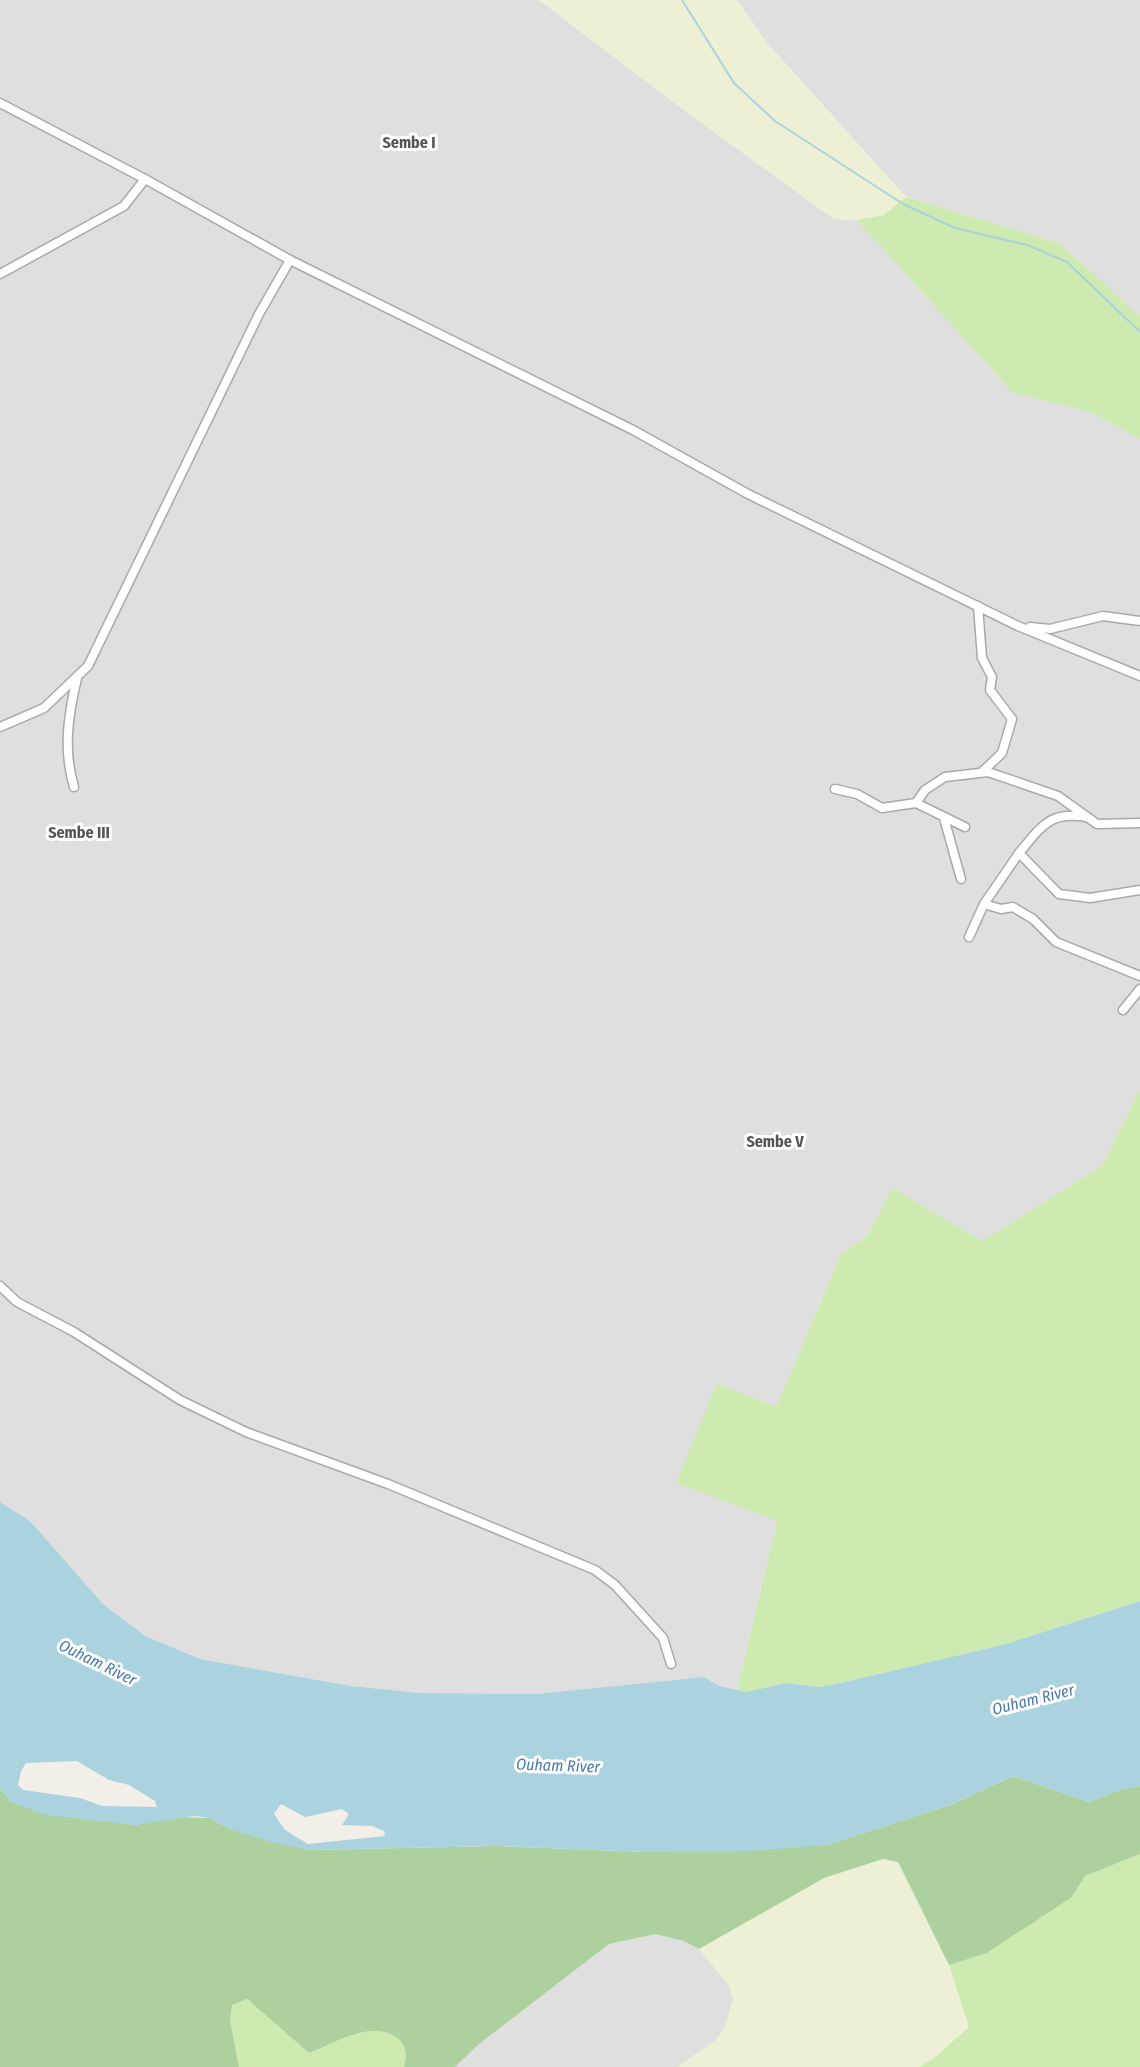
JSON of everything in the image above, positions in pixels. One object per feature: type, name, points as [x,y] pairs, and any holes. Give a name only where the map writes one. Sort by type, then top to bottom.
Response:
[{"type":"street","points":[[0,104],[145,179],[290,260],[633,430],[748,494],[1018,626],[1140,676]]},
{"type":"street","points":[[0,274],[124,206],[145,179]]},
{"type":"street","points":[[0,727],[44,708],[88,666],[259,314],[290,260]]},
{"type":"street","points":[[978,606],[982,658],[992,677],[990,690],[1012,719],[1002,753],[979,774]]},
{"type":"street","points":[[1018,626],[1050,629],[1103,616],[1140,621]]},
{"type":"street","points":[[74,787],[67,761],[68,715],[77,678]]},
{"type":"street","points":[[916,803],[925,790],[945,777],[988,772],[1058,796],[1092,818],[1097,824],[1140,823]]},
{"type":"street","points":[[835,789],[857,794],[882,808],[916,803],[965,827]]},
{"type":"street","points":[[969,937],[984,904],[1019,853],[1047,820],[1070,814],[1092,818]]},
{"type":"street","points":[[945,818],[961,879]]},
{"type":"street","points":[[1019,853],[1059,894],[1090,898],[1140,890]]},
{"type":"street","points":[[984,904],[1001,909],[1013,907],[1033,919],[1056,942],[1140,976]]},
{"type":"street","points":[[1123,1010],[1140,988]]},
{"type":"street","points":[[0,1286],[17,1302],[74,1332],[180,1400],[246,1432],[388,1484],[595,1570],[615,1585],[663,1638],[670,1664]]},
{"type":"shaded area","points":[[0,0],[539,0],[677,105],[834,219],[857,220],[1013,393],[1090,412],[1140,439],[1140,1089],[1102,1166],[982,1241],[893,1188],[867,1236],[841,1254],[776,1407],[718,1383],[777,1521],[737,1691],[719,1686],[704,1677],[536,1694],[420,1693],[351,1686],[200,1659],[144,1636],[104,1605],[30,1521],[0,1502]]},
{"type":"shaded area","points":[[737,0],[1140,0],[1140,316],[1059,243],[906,197],[768,44]]},
{"type":"shaded area","points":[[655,1933],[684,1941],[699,1949],[728,1984],[733,1999],[725,2028],[715,2041],[677,2067],[455,2067],[479,2044],[609,1944]]},
{"type":"green space","points":[[539,0],[737,0],[768,45],[906,197],[884,215],[857,220],[834,219],[677,105]]},
{"type":"green space","points":[[906,197],[1059,243],[1140,316],[1140,439],[1090,412],[1013,393],[857,220],[884,215]]},
{"type":"green space","points":[[1140,1089],[1140,1601],[1006,1644],[841,1683],[819,1687],[786,1683],[746,1692],[737,1691],[777,1521],[676,1483],[717,1383],[776,1407],[841,1254],[867,1236],[893,1188],[982,1241],[1102,1166]]},
{"type":"green space","points":[[1013,1776],[1089,1802],[1116,1791],[1140,1786],[1140,1854],[1085,1876],[1072,1897],[987,1953],[949,1965],[898,1862],[883,1859],[824,1878],[699,1949],[684,1941],[655,1934],[609,1944],[479,2044],[455,2067],[404,2067],[406,2055],[403,2044],[387,2033],[376,2031],[353,2035],[309,2053],[247,1999],[232,2005],[230,2020],[239,2067],[0,2067],[0,1788],[11,1802],[135,1825],[179,1817],[210,1818],[230,1829],[310,1850],[496,1846],[645,1852],[827,1845],[950,1805]]},
{"type":"green space","points":[[1140,1854],[1140,2067],[919,2067],[933,2059],[969,2027],[949,1965],[987,1953],[1072,1897],[1085,1876]]},
{"type":"green space","points":[[883,1859],[898,1862],[949,1965],[969,2027],[933,2059],[919,2067],[677,2067],[715,2041],[725,2028],[733,1999],[728,1984],[699,1949],[824,1878]]},
{"type":"green space","points":[[247,1999],[309,2053],[353,2035],[376,2031],[387,2033],[403,2044],[406,2055],[404,2067],[239,2067],[230,2021],[232,2005]]},
{"type":"water","name":"Ouham River","points":[[0,1502],[30,1521],[104,1605],[145,1636],[200,1659],[351,1686],[420,1693],[536,1694],[704,1677],[719,1686],[746,1692],[786,1683],[819,1687],[1006,1644],[1140,1601],[1140,1786],[1116,1791],[1089,1802],[1013,1776],[950,1805],[827,1845],[751,1851],[645,1852],[496,1846],[310,1850],[271,1842],[230,1829],[210,1818],[195,1816],[135,1825],[46,1815],[11,1802],[0,1788]],"holes":[[[77,1761],[109,1780],[129,1785],[155,1801],[157,1807],[102,1806],[80,1798],[23,1790],[18,1785],[21,1771],[26,1763]],[[281,1804],[305,1817],[342,1809],[349,1814],[342,1825],[372,1826],[384,1831],[385,1836],[308,1844],[285,1830],[274,1814]]]},
{"type":"waterway","points":[[682,0],[734,83],[775,121],[903,204],[955,228],[1027,245],[1067,262],[1140,332]]},
{"type":"district","name":"Sembe I","points":[[409,142]]},
{"type":"district","name":"Sembe III","points":[[79,832]]},
{"type":"district","name":"Sembe V","points":[[775,1141]]}]
